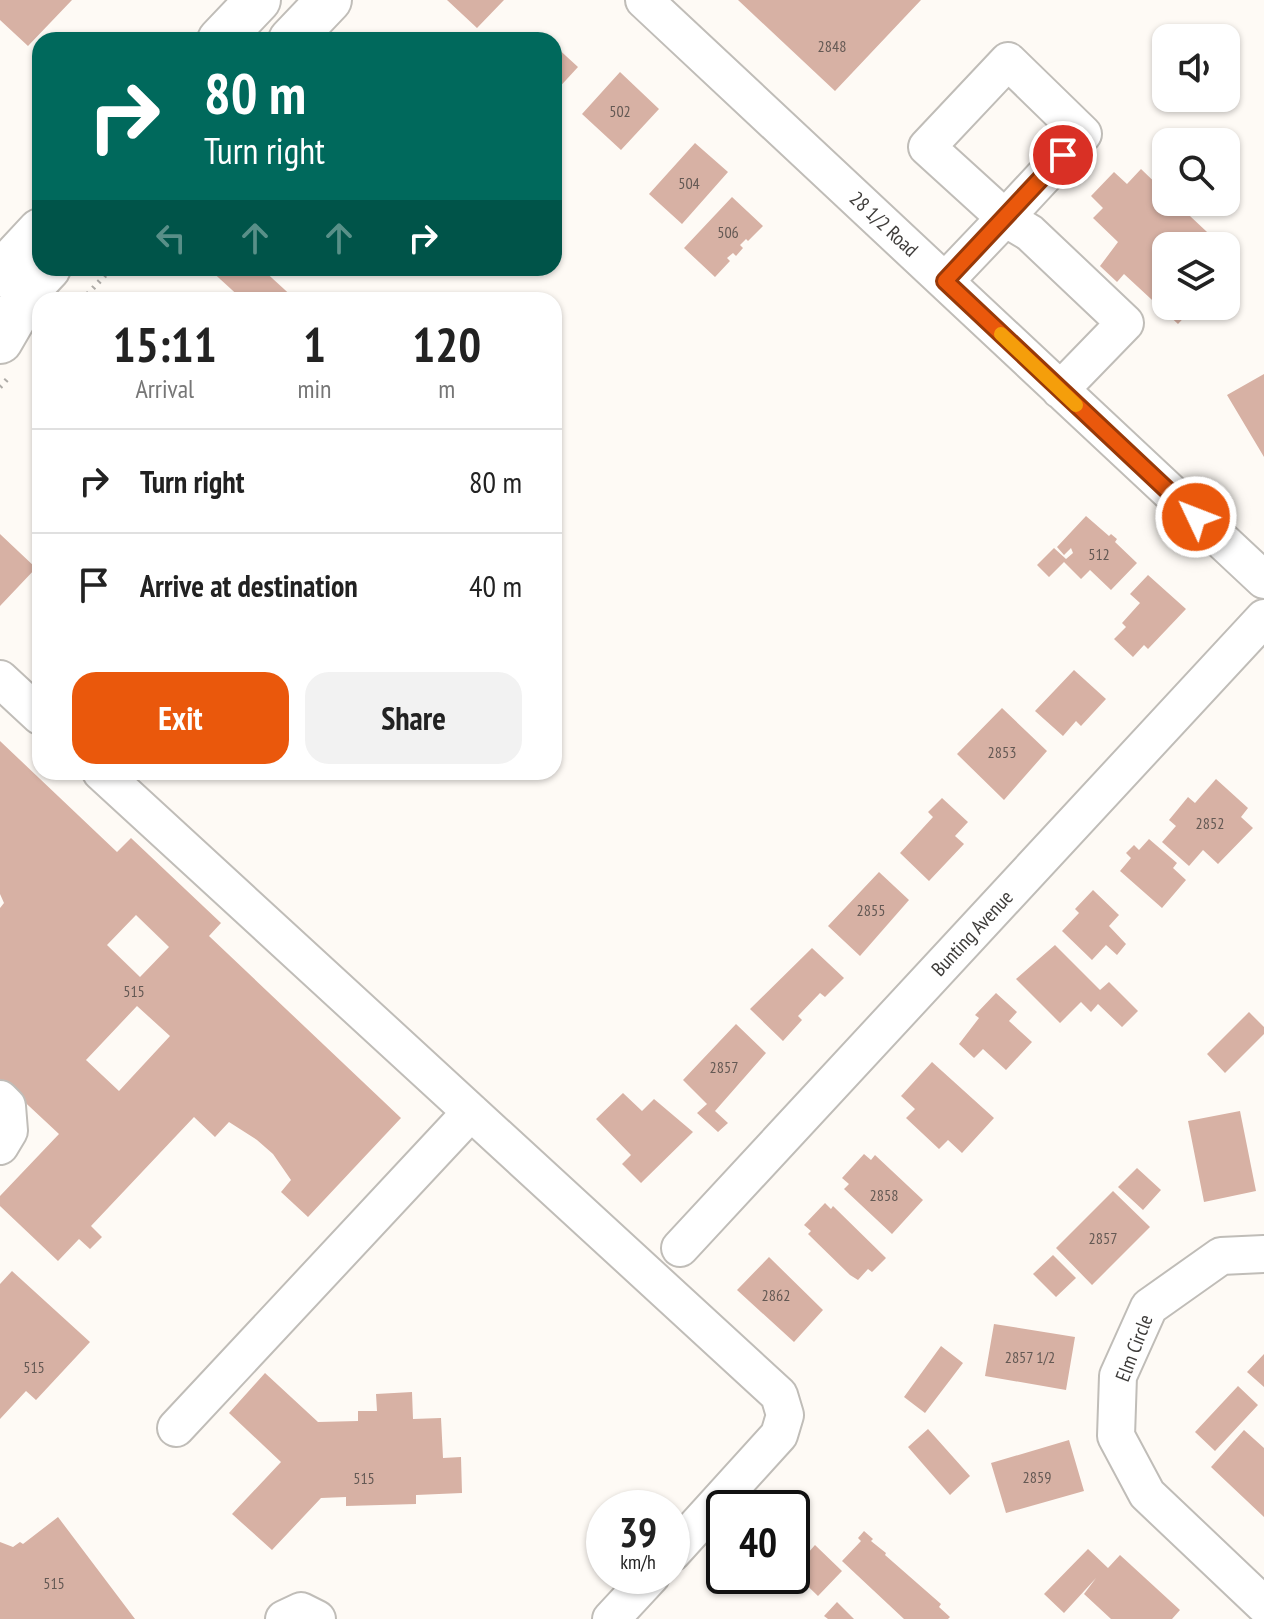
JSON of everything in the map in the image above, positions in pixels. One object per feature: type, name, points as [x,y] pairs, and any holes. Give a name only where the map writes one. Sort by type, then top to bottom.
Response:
[{"type":"main road","points":[[228,32],[258,0]]},
{"type":"main road","points":[[259,32],[273,0]]},
{"type":"main road","points":[[299,32],[329,0]]},
{"type":"main road","points":[[0,274],[32,240]]},
{"type":"main road","points":[[0,341],[40,276]]},
{"type":"main road","points":[[54,292],[70,276]]},
{"type":"main road","points":[[0,351],[32,317]]},
{"type":"street","name":"28 1/2 Road","points":[[644,0],[1264,580]]},
{"type":"street","points":[[945,281],[1005,218],[1030,233],[1125,323],[1060,390]]},
{"type":"street","name":"Bunting Avenue","points":[[680,1248],[1264,618]]},
{"type":"street","points":[[0,679],[32,709]]},
{"type":"street","points":[[110,780],[779,1395],[785,1415],[779,1435],[690,1533]]},
{"type":"street","points":[[0,1099],[7,1106],[9,1131],[0,1146]]},
{"type":"street","points":[[176,1428],[471,1112]]},
{"type":"street","name":"Elm Circle","points":[[1264,1254],[1221,1256],[1149,1307],[1118,1376],[1116,1436],[1147,1494],[1264,1605]]},
{"type":"street","points":[[611,1619],[634,1594]]},
{"type":"street","points":[[284,1619],[301,1611],[317,1619]]},
{"type":"path","points":[[90,292],[104,276]]},
{"type":"building","points":[[0,0],[72,0],[41,32],[32,32],[32,42],[28,46],[0,20]]},
{"type":"building","points":[[447,0],[504,0],[477,28]]},
{"type":"building","points":[[738,0],[921,0],[835,91]]},
{"type":"building","points":[[562,52],[578,67],[562,84]]},
{"type":"building","points":[[620,72],[659,109],[621,150],[582,114]]},
{"type":"building","points":[[695,143],[728,172],[682,224],[649,194]]},
{"type":"building","points":[[1141,169],[1152,180],[1152,216],[1190,216],[1207,232],[1152,232],[1152,300],[1124,274],[1117,282],[1100,266],[1118,242],[1093,218],[1103,208],[1091,196],[1114,172],[1127,184]]},
{"type":"building","points":[[732,197],[763,226],[740,245],[743,248],[736,256],[733,253],[727,258],[730,261],[715,277],[684,248]]},
{"type":"building","points":[[217,276],[270,276],[287,292],[234,292]]},
{"type":"building","points":[[1264,374],[1264,457],[1227,395]]},
{"type":"building","points":[[1086,516],[1117,539],[1115,542],[1137,563],[1111,590],[1090,570],[1081,579],[1064,562],[1049,577],[1037,565],[1054,548],[1066,559],[1073,553],[1071,548],[1064,555],[1057,547]]},
{"type":"building","points":[[0,534],[32,564],[32,572],[0,606]]},
{"type":"building","points":[[1148,575],[1186,609],[1148,649],[1144,645],[1133,657],[1114,639],[1126,627],[1122,623],[1140,603],[1130,594]]},
{"type":"building","points":[[1074,670],[1106,699],[1081,726],[1076,721],[1063,736],[1035,711]]},
{"type":"building","points":[[1002,708],[1047,751],[1004,800],[957,754]]},
{"type":"building","points":[[0,741],[32,771],[32,780],[41,780],[117,852],[131,838],[221,923],[209,936],[401,1118],[308,1217],[281,1192],[291,1180],[273,1154],[229,1122],[215,1137],[194,1117],[91,1226],[102,1237],[90,1249],[79,1239],[58,1261],[0,1206],[0,1196],[59,1134],[0,1079],[0,908],[4,903],[0,894]],"holes":[[[136,915],[169,947],[140,977],[107,945]],[[137,1006],[170,1036],[119,1091],[86,1060]]]},
{"type":"building","points":[[1216,779],[1248,808],[1241,817],[1253,828],[1218,864],[1203,850],[1189,866],[1162,842],[1176,826],[1169,820],[1188,797],[1195,803]]},
{"type":"building","points":[[942,798],[968,822],[955,836],[964,844],[929,881],[900,853],[933,817],[928,812]]},
{"type":"building","points":[[1149,839],[1177,863],[1173,868],[1186,880],[1162,908],[1120,871],[1131,858],[1126,853],[1134,845],[1139,850]]},
{"type":"building","points":[[879,872],[909,900],[860,956],[828,926]]},
{"type":"building","points":[[1093,890],[1119,915],[1109,926],[1126,944],[1117,955],[1106,945],[1092,960],[1062,931],[1079,913],[1075,909]]},
{"type":"building","points":[[1055,945],[1100,990],[1109,982],[1138,1011],[1122,1027],[1098,1004],[1091,1012],[1081,1002],[1060,1023],[1016,979]]},
{"type":"building","points":[[812,948],[844,978],[825,997],[820,993],[798,1016],[802,1020],[783,1041],[750,1009]]},
{"type":"building","points":[[996,993],[1017,1012],[1009,1021],[1032,1042],[1006,1070],[983,1049],[974,1058],[959,1044],[979,1018],[975,1015]]},
{"type":"building","points":[[1249,1012],[1264,1027],[1264,1034],[1225,1073],[1207,1054]]},
{"type":"building","points":[[736,1024],[766,1053],[715,1111],[728,1123],[718,1132],[697,1113],[707,1104],[683,1080]]},
{"type":"building","points":[[932,1062],[994,1118],[962,1153],[948,1140],[939,1149],[906,1118],[915,1109],[901,1096]]},
{"type":"building","points":[[623,1093],[642,1111],[654,1099],[693,1132],[641,1183],[622,1164],[631,1155],[596,1119]]},
{"type":"building","points":[[1240,1111],[1256,1191],[1204,1202],[1188,1121]]},
{"type":"building","points":[[864,1154],[871,1160],[875,1155],[923,1200],[892,1234],[844,1189],[849,1184],[842,1178]]},
{"type":"building","points":[[1137,1168],[1161,1190],[1143,1210],[1118,1187]]},
{"type":"building","points":[[1113,1191],[1150,1227],[1092,1285],[1056,1248]]},
{"type":"building","points":[[825,1203],[831,1209],[833,1206],[886,1258],[872,1272],[868,1269],[858,1280],[808,1234],[811,1231],[804,1225]]},
{"type":"building","points":[[1053,1255],[1076,1278],[1056,1297],[1033,1274]]},
{"type":"building","points":[[769,1257],[823,1310],[794,1342],[737,1290]]},
{"type":"building","points":[[12,1271],[90,1342],[36,1400],[26,1391],[0,1419],[0,1284]]},
{"type":"building","points":[[994,1324],[1075,1337],[1066,1390],[985,1376]]},
{"type":"building","points":[[941,1346],[963,1363],[925,1413],[904,1397]]},
{"type":"building","points":[[1264,1354],[1264,1387],[1247,1372]]},
{"type":"building","points":[[265,1373],[318,1422],[358,1421],[358,1411],[377,1411],[376,1394],[412,1392],[413,1419],[441,1418],[443,1458],[461,1457],[462,1493],[416,1495],[416,1504],[346,1506],[346,1497],[321,1498],[272,1550],[232,1514],[281,1462],[229,1413]]},
{"type":"building","points":[[1238,1386],[1258,1405],[1215,1451],[1195,1432]]},
{"type":"building","points":[[928,1429],[970,1476],[950,1495],[908,1447]]},
{"type":"building","points":[[1244,1430],[1264,1448],[1264,1517],[1211,1467]]},
{"type":"building","points":[[1069,1440],[1084,1491],[1006,1513],[991,1463]]},
{"type":"building","points":[[58,1517],[135,1619],[0,1619],[0,1542],[13,1547],[20,1542],[23,1544]]},
{"type":"building","points":[[864,1531],[885,1555],[941,1604],[939,1607],[950,1617],[948,1619],[904,1619],[842,1561],[861,1541],[858,1538]]},
{"type":"building","points":[[815,1545],[842,1571],[818,1596],[810,1588],[810,1551]]},
{"type":"building","points":[[1088,1549],[1108,1568],[1120,1555],[1180,1610],[1172,1619],[1111,1619],[1084,1594],[1096,1578],[1064,1613],[1044,1594]]},
{"type":"building","points":[[837,1602],[854,1619],[828,1619],[824,1616]]},
{"type":"slow traffic","points":[[1001,334],[1076,405]]},
{"type":"route","points":[[1063,155],[945,281],[1196,517]]}]
